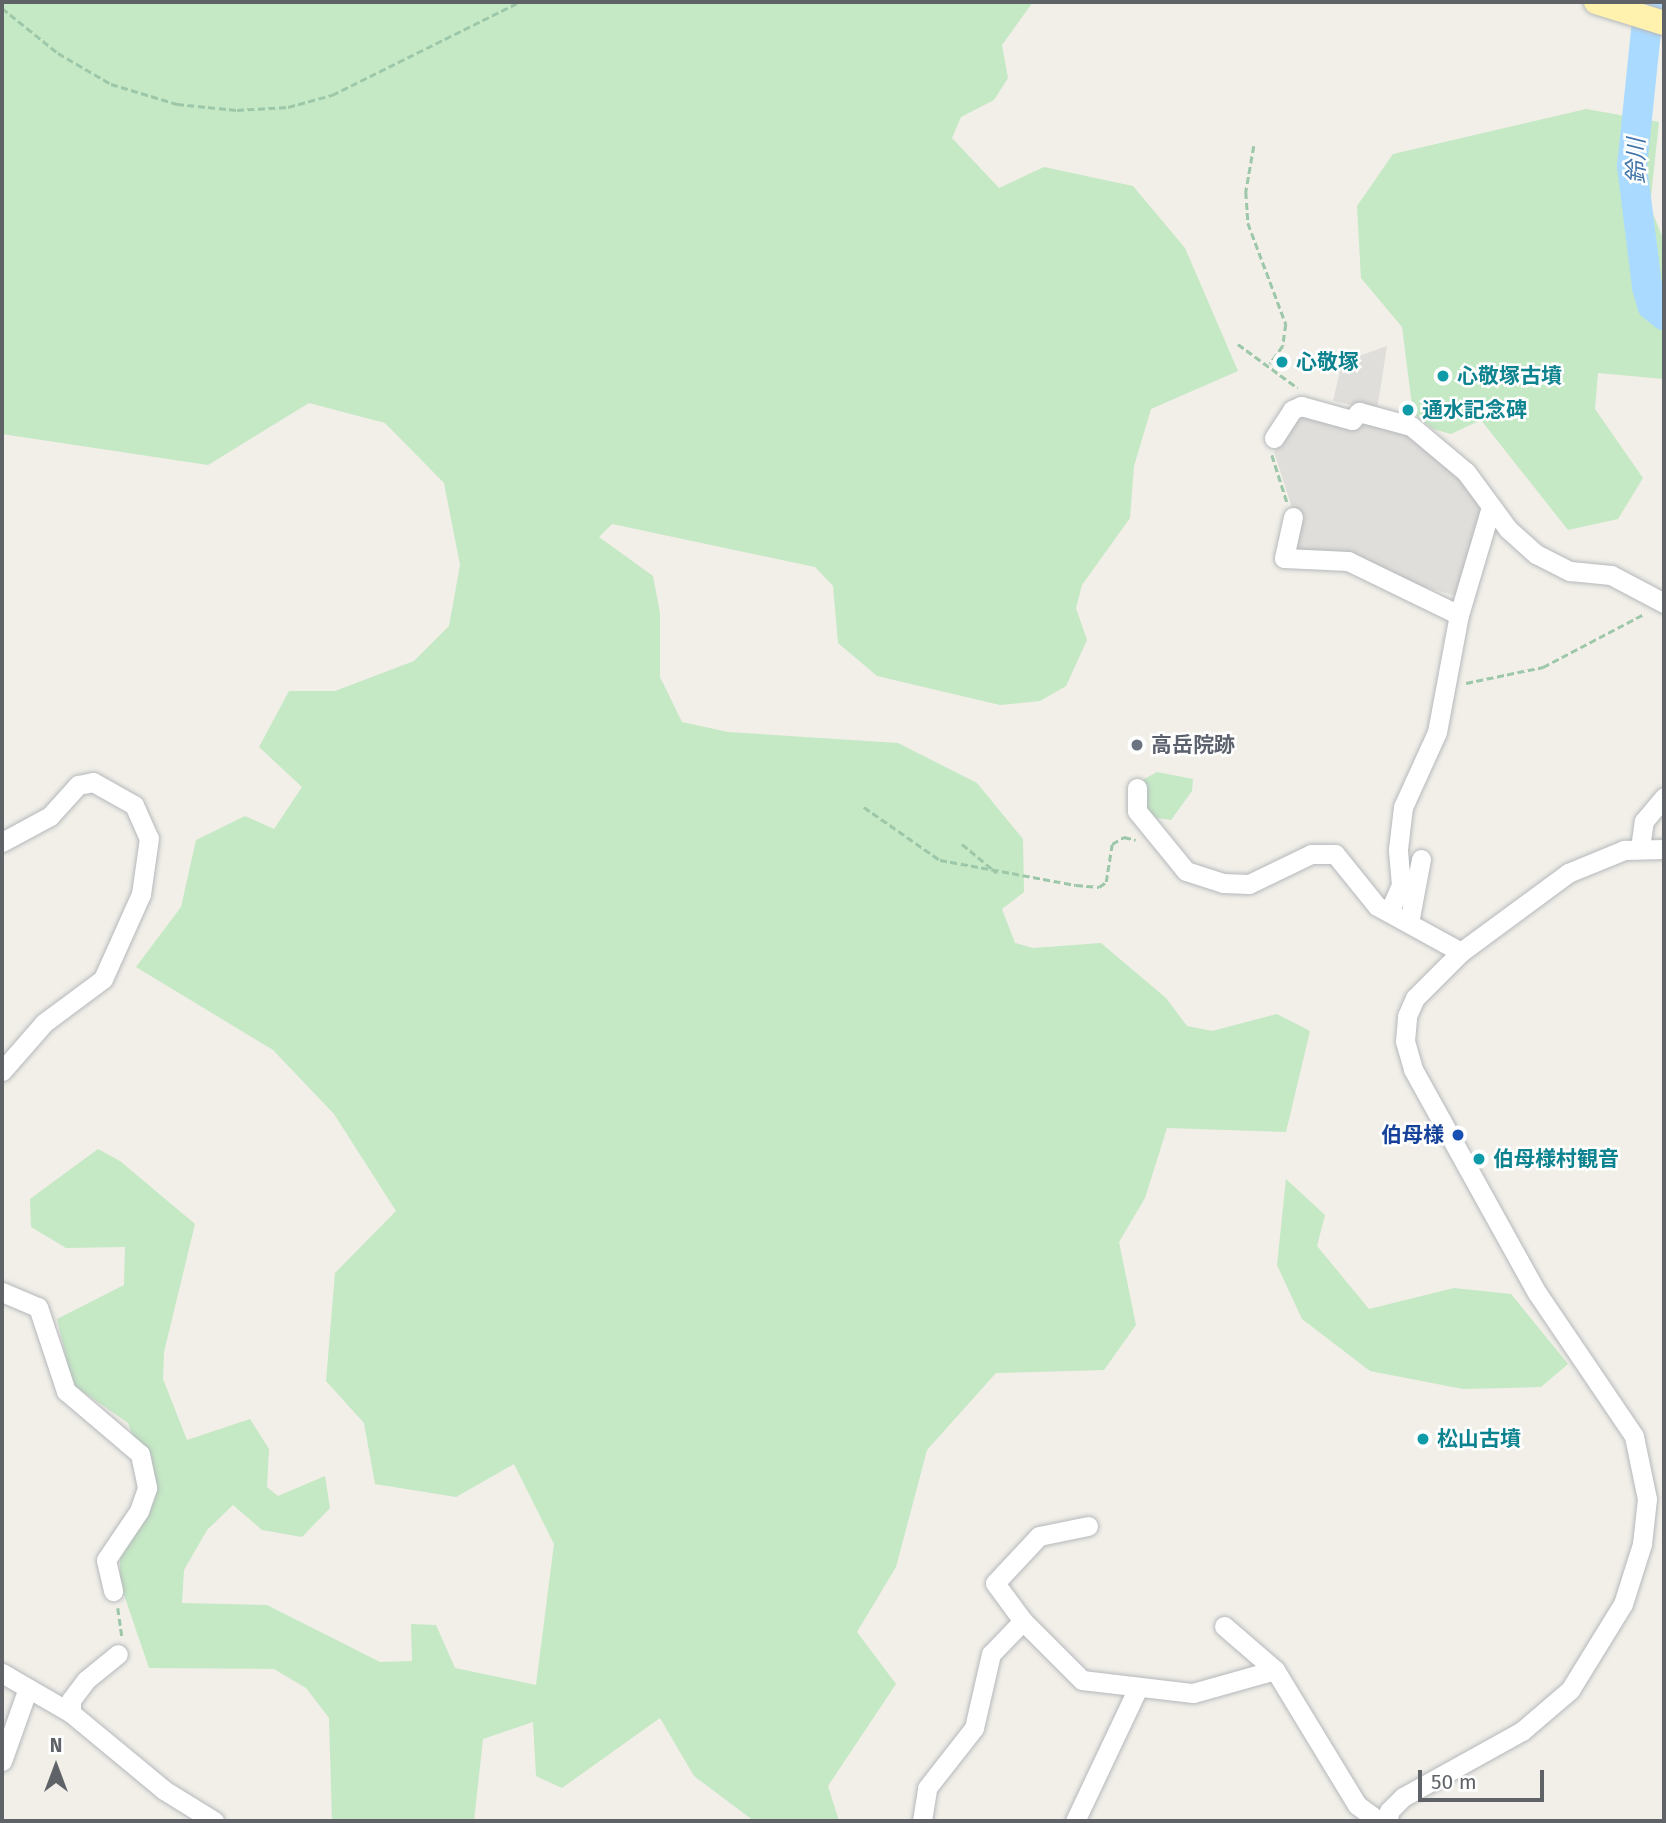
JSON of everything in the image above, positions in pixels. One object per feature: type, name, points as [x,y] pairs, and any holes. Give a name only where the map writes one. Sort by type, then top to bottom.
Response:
[{"type":"main road","points":[[1596,2],[1664,23]]},
{"type":"street","points":[[1274,438],[1292,410],[1301,406],[1352,420],[1359,412],[1410,426],[1466,472],[1491,507],[1549,563],[1611,575],[1658,606]]},
{"type":"street","points":[[1389,912],[1401,885],[1398,849],[1403,807],[1437,732],[1459,615],[1491,507]]},
{"type":"street","points":[[1293,517],[1284,558],[1348,561],[1459,615]]},
{"type":"street","points":[[2,842],[50,816],[78,785],[93,782],[134,805],[149,838],[141,894],[103,979],[44,1023],[2,1071]]},
{"type":"street","points":[[1137,789],[1137,811],[1165,839],[1174,858],[1186,871],[1223,883],[1249,884],[1324,851],[1344,862],[1362,894],[1461,952]]},
{"type":"street","points":[[1640,848],[1644,821],[1664,797]]},
{"type":"street","points":[[1388,1821],[1389,1811],[1404,1797],[1522,1731],[1570,1690],[1615,1624],[1646,1522],[1642,1464],[1634,1436],[1537,1293],[1413,1069],[1405,1041],[1407,1016],[1415,998],[1461,952],[1568,873],[1640,848],[1664,849]]},
{"type":"street","points":[[1409,923],[1421,859]]},
{"type":"street","points":[[2,1292],[38,1307],[66,1391],[84,1401],[143,1462],[147,1488],[139,1511],[106,1560],[113,1591]]},
{"type":"street","points":[[1088,1526],[1039,1535],[995,1583],[1023,1621],[1082,1680],[1137,1690],[1193,1693],[1276,1670]]},
{"type":"street","points":[[922,1821],[927,1788],[974,1728],[991,1654],[1023,1621]]},
{"type":"street","points":[[1224,1626],[1276,1670],[1357,1805],[1380,1821]]},
{"type":"street","points":[[71,1713],[71,1700],[86,1680],[118,1654]]},
{"type":"street","points":[[2,1673],[71,1713],[164,1790],[214,1821]]},
{"type":"street","points":[[2,1761],[28,1688]]},
{"type":"street","points":[[1075,1821],[1137,1690]]},
{"type":"path","points":[[2,8],[103,81],[177,104],[237,110],[288,107],[332,95],[519,2]]},
{"type":"path","points":[[1254,146],[1246,192],[1248,223],[1286,324],[1283,346],[1270,364]]},
{"type":"path","points":[[1238,344],[1270,364],[1301,390]]},
{"type":"path","points":[[1274,438],[1273,465],[1293,517]]},
{"type":"path","points":[[1446,688],[1543,667],[1658,606]]},
{"type":"path","points":[[864,807],[940,860],[997,873],[1100,887],[1117,838],[1143,842]]},
{"type":"path","points":[[962,844],[997,873]]},
{"type":"path","points":[[113,1591],[122,1620],[118,1654]]},
{"type":"shaded area","points":[[1387,346],[1377,410],[1333,401],[1342,362]]},
{"type":"shaded area","points":[[1297,412],[1368,419],[1405,429],[1443,457],[1486,507],[1457,596],[1291,551],[1298,526],[1274,452]]},
{"type":"green space","points":[[2,2],[1033,2],[1002,45],[1008,78],[994,100],[961,117],[952,138],[999,188],[1044,167],[1133,186],[1185,248],[1238,371],[1151,409],[1134,466],[1130,518],[1082,585],[1076,608],[1087,640],[1066,686],[1040,701],[1000,705],[877,676],[838,643],[833,586],[815,567],[612,524],[599,537],[653,576],[660,613],[660,677],[682,722],[728,732],[898,743],[977,783],[1023,839],[1024,892],[1002,909],[1015,943],[1033,948],[1101,943],[1166,998],[1187,1026],[1212,1031],[1277,1014],[1310,1031],[1286,1132],[1167,1128],[1145,1198],[1119,1242],[1136,1325],[1104,1370],[996,1373],[927,1450],[896,1567],[857,1632],[896,1684],[828,1786],[839,1821],[754,1821],[694,1776],[660,1718],[562,1788],[536,1776],[533,1722],[483,1739],[474,1821],[332,1821],[329,1718],[306,1688],[274,1669],[149,1668],[120,1583],[120,1551],[156,1497],[128,1423],[72,1384],[57,1319],[124,1285],[125,1247],[66,1248],[31,1227],[30,1199],[98,1149],[120,1161],[195,1224],[164,1352],[163,1379],[187,1440],[250,1419],[269,1449],[267,1487],[278,1496],[325,1476],[330,1508],[302,1537],[262,1530],[233,1505],[207,1530],[184,1570],[182,1603],[267,1605],[380,1662],[412,1661],[411,1624],[436,1625],[455,1668],[536,1685],[554,1544],[514,1464],[456,1497],[375,1484],[364,1423],[326,1381],[335,1273],[396,1211],[334,1114],[273,1050],[136,967],[181,907],[196,840],[245,816],[274,829],[302,787],[259,747],[289,691],[335,691],[414,661],[449,626],[460,565],[444,483],[385,423],[309,403],[208,465],[2,434]]},
{"type":"green space","points":[[1586,109],[1659,122],[1650,206],[1664,241],[1664,379],[1598,373],[1595,409],[1643,478],[1618,519],[1568,530],[1481,420],[1451,434],[1433,429],[1413,413],[1402,327],[1361,278],[1357,206],[1393,154]]},
{"type":"green space","points":[[1157,772],[1193,779],[1192,791],[1171,820],[1156,818],[1140,802],[1141,781]]},
{"type":"green space","points":[[1286,1179],[1325,1215],[1317,1246],[1369,1309],[1454,1288],[1511,1294],[1568,1364],[1541,1387],[1463,1389],[1370,1371],[1302,1319],[1277,1265]]},
{"type":"waterway","name":"鈴川","points":[[1649,2],[1632,166],[1647,287],[1652,305],[1664,315]]},
{"type":"place","name":"心敬塚","points":[[1282,362]]},
{"type":"place","name":"心敬塚古墳","points":[[1443,376]]},
{"type":"place","name":"通水記念碑","points":[[1408,410]]},
{"type":"place","name":"高岳院跡","points":[[1137,745]]},
{"type":"place","name":"伯母様","points":[[1458,1135]]},
{"type":"place","name":"伯母様村観音","points":[[1479,1159]]},
{"type":"place","name":"松山古墳","points":[[1423,1439]]}]
